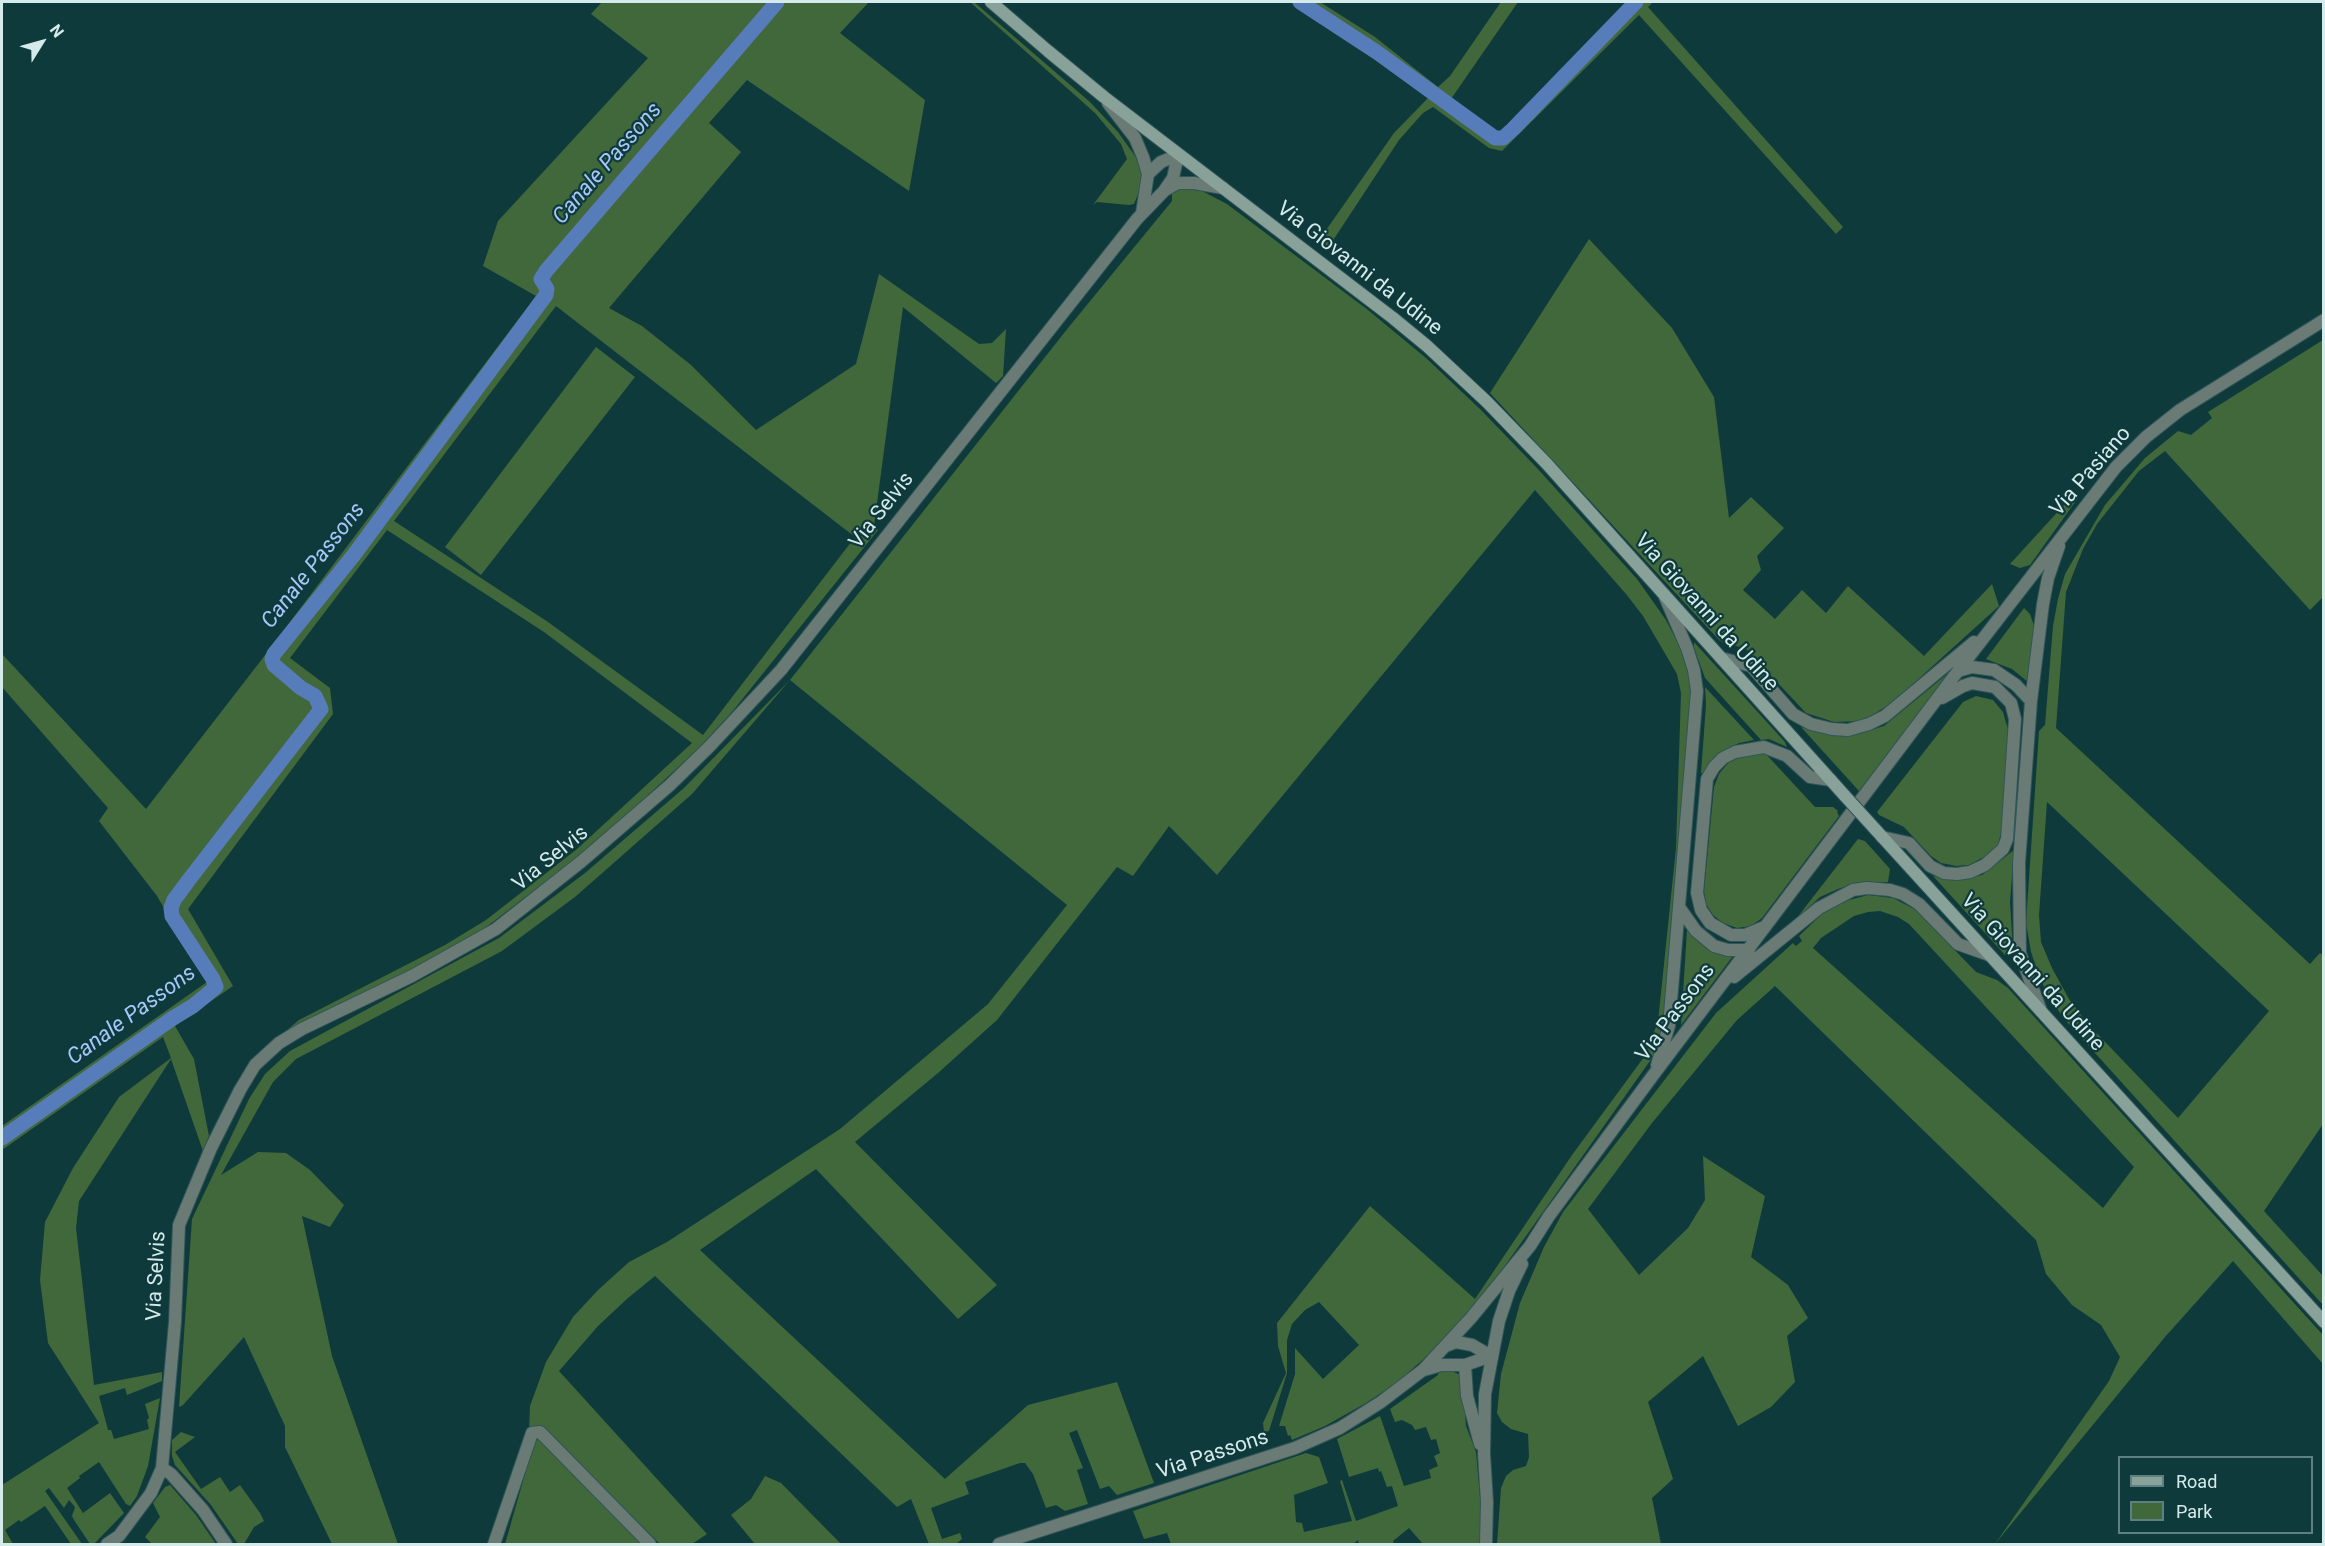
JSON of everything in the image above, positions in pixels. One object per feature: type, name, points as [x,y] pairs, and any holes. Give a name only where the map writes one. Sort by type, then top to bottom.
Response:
[{"type":"main road","name":"Via Giovanni da Udine","points":[[991,2],[1104,97],[1427,346],[1488,402],[1547,464],[2042,1014],[2324,1322]]},
{"type":"street","name":"Via Selvis","points":[[1104,97],[1135,138],[1148,174],[1142,213]]},
{"type":"street","name":"Via Selvis","points":[[107,1545],[119,1536],[152,1493],[162,1468],[169,1403],[179,1225],[211,1148],[255,1065],[279,1043],[302,1029],[411,976],[496,929],[582,861],[670,785],[709,747],[781,670],[1142,213],[1164,191],[1173,178],[1178,155]]},
{"type":"street","points":[[1148,174],[1161,162],[1178,155]]},
{"type":"street","name":"Via Selvis","points":[[1164,191],[1178,183],[1223,188]]},
{"type":"street","name":"Via Pasiano","points":[[1936,702],[2116,467],[2146,437],[2180,410],[2324,320]]},
{"type":"street","points":[[2042,1014],[2020,953],[2019,862],[2031,701],[2043,604],[2048,578],[2062,536]]},
{"type":"street","points":[[2019,592],[2027,589],[2034,590],[2040,596],[2043,604]]},
{"type":"street","points":[[1654,1074],[1669,1026],[1697,692],[1694,670],[1687,648],[1665,596]]},
{"type":"street","points":[[1721,658],[1751,666],[1793,714],[1811,724],[1848,730],[1869,724],[1885,716],[1994,625]]},
{"type":"street","points":[[1958,671],[1972,667],[1994,670],[2016,685],[2031,701]]},
{"type":"street","points":[[1879,833],[1909,843],[1930,866],[1944,873],[1970,872],[1985,865],[2003,849],[2007,839],[2015,719],[2011,703],[1995,687],[1972,683],[1936,702]]},
{"type":"street","name":"Via Passons","points":[[999,1545],[1295,1448],[1340,1428],[1381,1402],[1423,1370],[1530,1246],[1549,1216],[1654,1074],[1936,702]]},
{"type":"street","points":[[1765,927],[1745,935],[1731,935],[1710,923],[1701,910],[1697,892],[1707,779],[1713,767],[1724,758],[1735,752],[1764,747],[1787,756],[1810,777],[1831,780]]},
{"type":"street","points":[[1717,991],[1820,909],[1853,890],[1867,888],[1890,890],[1902,894],[1919,904],[1958,944],[1989,955]]},
{"type":"street","points":[[1679,907],[1696,931],[1714,946],[1728,950],[1749,950]]},
{"type":"street","points":[[1486,1545],[1485,1394],[1491,1356],[1509,1291],[1530,1246]]},
{"type":"street","points":[[1446,1346],[1456,1342],[1472,1344],[1491,1356]]},
{"type":"street","name":"Via Passons","points":[[1423,1370],[1441,1365],[1465,1365],[1491,1356]]},
{"type":"street","points":[[1465,1365],[1467,1396],[1473,1425],[1484,1454]]},
{"type":"street","points":[[494,1545],[532,1433],[540,1432],[650,1545]]},
{"type":"street","points":[[162,1468],[171,1474],[202,1510],[226,1545]]},
{"type":"green space","points":[[602,2],[869,2],[840,33],[925,100],[909,191],[747,80],[709,123],[741,152],[609,308],[642,326],[691,365],[756,430],[856,364],[879,274],[979,344],[992,343],[1006,329],[1003,376],[996,383],[903,307],[874,526],[878,530],[732,712],[699,748],[621,820],[579,856],[485,928],[429,961],[274,1041],[299,1020],[445,945],[486,920],[577,849],[692,743],[544,632],[387,530],[290,658],[330,688],[333,714],[188,909],[233,986],[175,1026],[194,1059],[209,1136],[203,1151],[171,1059],[79,1201],[76,1228],[94,1385],[162,1372],[162,1381],[127,1395],[125,1388],[99,1396],[108,1430],[111,1430],[114,1439],[149,1429],[145,1404],[160,1398],[148,1466],[137,1496],[130,1506],[126,1504],[99,1462],[67,1488],[83,1513],[110,1493],[124,1513],[94,1544],[90,1544],[74,1520],[72,1516],[75,1507],[69,1500],[64,1508],[49,1488],[45,1491],[82,1544],[71,1544],[45,1506],[5,1530],[13,1544],[2,1544],[2,1485],[99,1423],[48,1343],[40,1280],[45,1222],[73,1168],[119,1097],[171,1058],[163,1037],[2,1150],[2,1126],[207,982],[157,896],[99,821],[108,808],[2,687],[2,654],[146,809],[536,296],[483,266],[498,221],[648,58],[591,14]],"holes":[[[556,306],[855,537],[703,735],[548,622],[394,521]]]},
{"type":"green space","points":[[970,2],[974,2],[1090,102],[1118,132],[1140,163],[1142,175],[1134,204],[1097,202],[1093,205],[1127,159],[1121,144],[1095,113]]},
{"type":"green space","points":[[1293,2],[1320,2],[1375,37],[1438,87],[1450,76],[1501,2],[1518,2],[1451,99],[1493,130],[1503,132],[1628,2],[1653,2],[1648,7],[1843,227],[1836,234],[1639,15],[1502,151],[1489,148],[1433,107],[1423,113],[1399,140],[1328,248],[1317,243],[1394,133],[1428,98]]},
{"type":"green space","points":[[1186,189],[1202,191],[1227,204],[1368,310],[1426,358],[1480,409],[1537,468],[1637,579],[1666,620],[1679,645],[1688,669],[1691,691],[1664,1025],[1652,1058],[1492,1284],[1449,1336],[1398,1382],[1325,1426],[1292,1440],[1285,1426],[1279,1426],[1295,1374],[1295,1348],[1323,1379],[1359,1345],[1319,1302],[1305,1310],[1292,1324],[1287,1340],[1287,1373],[1269,1431],[1264,1432],[1263,1423],[1286,1373],[1278,1346],[1277,1323],[1370,1206],[1475,1299],[1572,1155],[1644,1057],[1658,1022],[1676,848],[1681,693],[1677,674],[1643,616],[1535,490],[1217,875],[1169,826],[1133,876],[1117,867],[997,1020],[855,1142],[997,1285],[958,1319],[816,1169],[700,1250],[945,1479],[1028,1405],[1117,1382],[1154,1483],[1117,1495],[1109,1486],[1100,1489],[1077,1430],[1069,1433],[1083,1468],[1077,1470],[1088,1504],[1065,1511],[1056,1505],[1046,1508],[1033,1474],[1025,1463],[1020,1463],[965,1482],[969,1494],[931,1508],[942,1539],[960,1533],[962,1539],[956,1544],[929,1544],[911,1499],[897,1507],[655,1276],[598,1326],[559,1371],[707,1534],[692,1544],[660,1544],[544,1429],[529,1432],[530,1406],[546,1362],[573,1317],[629,1262],[667,1242],[840,1129],[988,1004],[1067,905],[790,680],[1068,328],[1172,201],[1172,191]]},
{"type":"green space","points":[[1589,239],[1672,328],[1714,397],[1729,518],[1751,497],[1784,528],[1757,556],[1761,570],[1743,590],[1775,619],[1802,590],[1826,613],[1848,586],[1924,656],[1992,584],[1999,606],[1893,702],[1863,721],[1834,722],[1806,713],[1746,649],[1720,641],[1490,393]]},
{"type":"green space","points":[[2323,340],[2323,597],[2310,610],[2165,451],[2139,471],[2097,524],[2083,549],[2066,592],[2056,728],[2310,964],[2320,953],[2323,955],[2323,1124],[2264,1211],[2323,1276],[2323,1305],[2067,1022],[2049,998],[2040,978],[2031,952],[2026,923],[2039,731],[2045,725],[2053,626],[2065,574],[2105,505],[2145,458],[2178,431],[2191,435],[2212,418],[2208,412]],"holes":[[[2047,802],[2269,1011],[2178,1118],[2087,1023],[2069,999],[2041,942],[2039,915]]]},
{"type":"green space","points":[[596,347],[635,377],[481,575],[445,547]]},
{"type":"green space","points":[[2074,494],[2078,498],[2030,565],[2020,568],[2010,564]]},
{"type":"green space","points":[[2024,608],[2030,614],[2034,626],[2028,682],[2012,669],[1986,659]]},
{"type":"green space","points":[[1694,642],[1785,742],[1787,747],[1769,739],[1761,740],[1705,678]]},
{"type":"green space","points":[[1951,671],[1859,791],[1801,727],[1821,733],[1854,735],[1884,726]]},
{"type":"green space","points":[[790,680],[692,794],[575,897],[502,951],[296,1059],[273,1082],[221,1175],[258,1152],[286,1153],[310,1170],[344,1205],[330,1227],[302,1216],[332,1356],[398,1544],[332,1544],[285,1447],[285,1426],[244,1337],[179,1407],[192,1219],[249,1099],[265,1074],[290,1051],[499,938],[585,873],[684,788]]},
{"type":"green space","points":[[1705,687],[1754,740],[1739,743],[1723,751],[1704,774],[1701,773],[1706,705]]},
{"type":"green space","points":[[1976,696],[1993,700],[2003,712],[2008,730],[2002,830],[1997,847],[1986,856],[1969,865],[1956,866],[1941,863],[1931,856],[1904,827],[1877,812],[1963,702]]},
{"type":"green space","points":[[1765,753],[1815,807],[1833,807],[1838,811],[1839,816],[1762,918],[1751,926],[1737,928],[1723,923],[1713,915],[1706,904],[1704,891],[1714,787],[1719,774],[1728,763],[1741,756]]},
{"type":"green space","points":[[1858,839],[1865,841],[1890,869],[1888,882],[1859,882],[1838,889],[1820,897],[1796,919]]},
{"type":"green space","points":[[2014,850],[2010,902],[2013,951],[2005,955],[1933,876],[1957,880],[1982,875]]},
{"type":"green space","points":[[1868,895],[1893,898],[1916,910],[1976,972],[1997,980],[2008,988],[2323,1335],[2323,1364],[2233,1261],[2165,1337],[1995,1544],[2109,1381],[2120,1357],[2101,1325],[2072,1305],[2046,1274],[2036,1240],[1775,986],[1737,1020],[1652,1123],[1588,1209],[1639,1275],[1688,1228],[1705,1200],[1703,1156],[1765,1196],[1751,1257],[1788,1285],[1808,1318],[1787,1336],[1795,1382],[1771,1407],[1738,1426],[1703,1356],[1648,1402],[1673,1479],[1652,1498],[1661,1544],[1497,1544],[1501,1488],[1506,1476],[1513,1470],[1526,1466],[1529,1457],[1528,1434],[1511,1429],[1502,1422],[1497,1413],[1501,1374],[1520,1303],[1544,1247],[1563,1212],[1716,1013],[1793,943],[1796,946],[1802,941],[1799,936],[1823,913],[1838,903]],"holes":[[[1880,911],[1898,917],[1909,924],[2134,1167],[2103,1208],[1813,948],[1821,938],[1854,916]]]},
{"type":"green space","points":[[1687,930],[1700,943],[1714,952],[1733,956],[1681,1025]]},
{"type":"green space","points":[[1439,1371],[1452,1371],[1460,1375],[1463,1382],[1466,1426],[1476,1452],[1483,1530],[1481,1544],[1423,1544],[1409,1528],[1393,1541],[1394,1544],[1359,1544],[1358,1540],[1353,1544],[1171,1544],[1167,1533],[1144,1539],[1133,1511],[1306,1453],[1319,1457],[1328,1483],[1294,1495],[1296,1522],[1302,1523],[1304,1532],[1352,1521],[1340,1481],[1342,1480],[1356,1521],[1398,1506],[1392,1486],[1387,1487],[1378,1468],[1349,1477],[1337,1439],[1380,1416],[1404,1486],[1431,1478],[1429,1470],[1438,1466],[1434,1456],[1440,1453],[1436,1439],[1431,1440],[1426,1427],[1415,1430],[1412,1425],[1402,1420],[1395,1422],[1390,1409],[1438,1375]]},
{"type":"green space","points":[[181,1432],[195,1437],[175,1452],[201,1489],[220,1477],[230,1492],[240,1485],[260,1513],[264,1521],[254,1527],[244,1544],[238,1544],[211,1505],[175,1465],[172,1456],[172,1440]]},
{"type":"green space","points":[[535,1439],[542,1441],[642,1544],[505,1544]]},
{"type":"green space","points":[[765,1476],[781,1483],[841,1544],[755,1544],[731,1515],[751,1499]]},
{"type":"green space","points":[[170,1485],[196,1515],[216,1544],[152,1544],[145,1537],[160,1517],[153,1503],[165,1487]]},
{"type":"waterway","name":"Canale Passons","points":[[2,1138],[193,1006],[216,987],[172,916],[171,908],[188,881],[321,709],[315,696],[301,688],[274,665],[272,659],[274,654],[353,556],[546,295],[547,289],[541,279],[546,271],[777,2]]},
{"type":"waterway","name":"Canale Passons","points":[[1300,2],[1378,53],[1495,138],[1503,138],[1513,129],[1636,2]]}]
